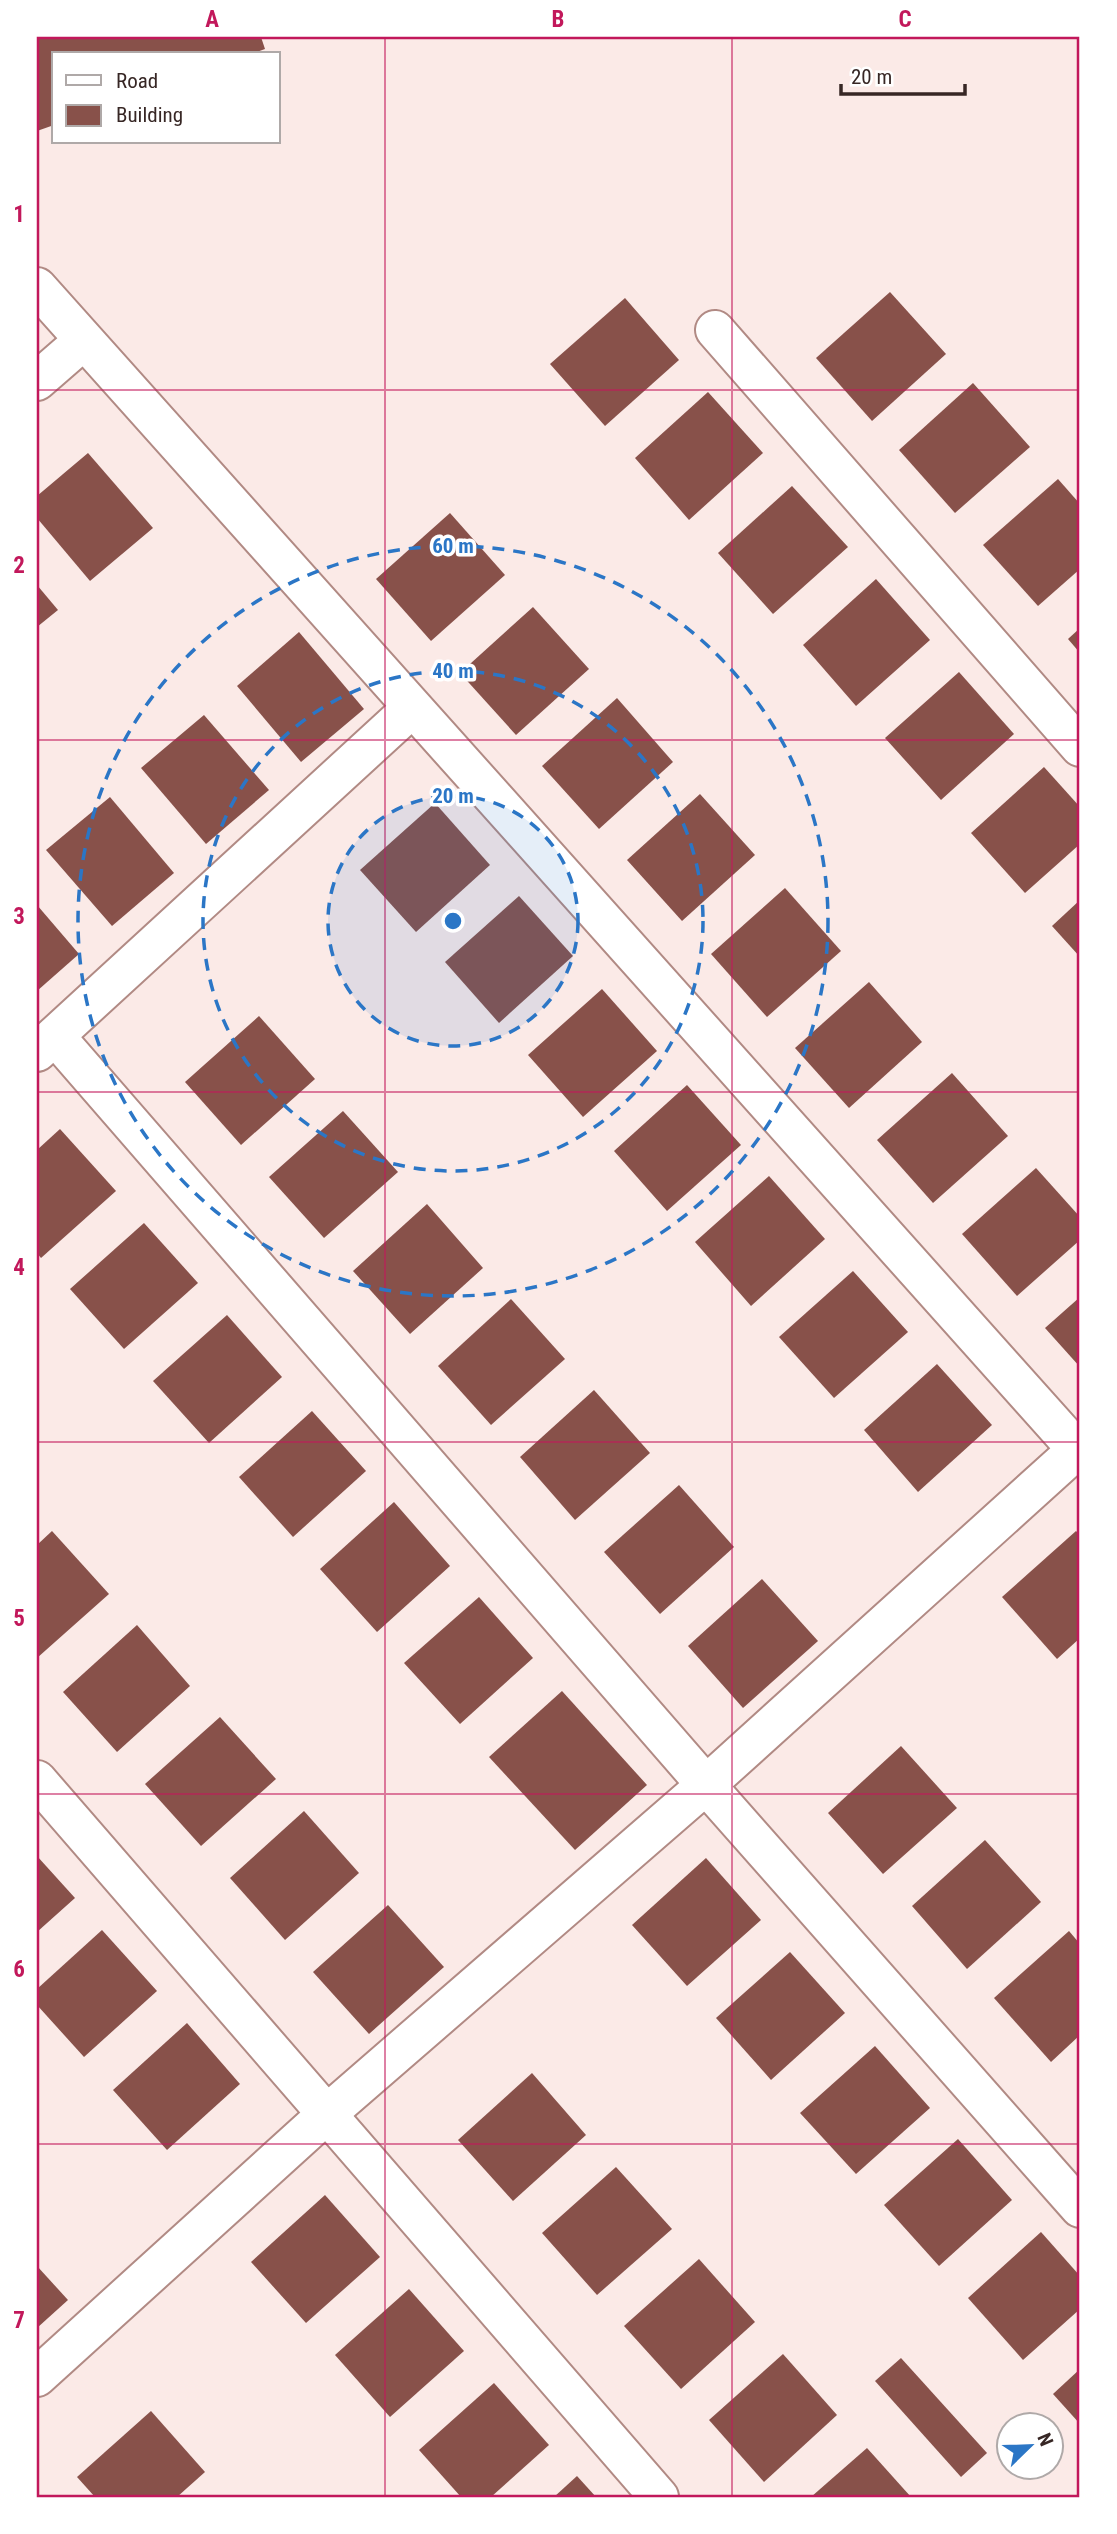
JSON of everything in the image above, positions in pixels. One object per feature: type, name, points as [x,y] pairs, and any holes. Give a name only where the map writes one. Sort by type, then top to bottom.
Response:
[{"type":"street","points":[[37,287],[1079,1450],[706,1785],[328,2113],[37,2377]]},
{"type":"street","points":[[715,330],[1080,747]]},
{"type":"street","points":[[37,381],[83,341]]},
{"type":"street","points":[[412,708],[46,1044],[1080,2208]]},
{"type":"street","points":[[37,1780],[659,2497]]},
{"type":"building","points":[[37,37],[261,37],[265,49],[257,52],[52,52],[52,126],[37,131]]},
{"type":"building","points":[[890,292],[946,354],[872,421],[816,358]]},
{"type":"building","points":[[625,298],[679,360],[605,426],[550,364]]},
{"type":"building","points":[[973,383],[1030,447],[955,513],[899,450]]},
{"type":"building","points":[[708,392],[763,453],[689,520],[635,458]]},
{"type":"building","points":[[88,453],[153,528],[90,581],[37,518],[37,496]]},
{"type":"building","points":[[1058,479],[1080,504],[1080,569],[1038,606],[983,545]]},
{"type":"building","points":[[792,486],[848,547],[773,614],[718,553]]},
{"type":"building","points":[[450,513],[505,575],[431,641],[376,579]]},
{"type":"building","points":[[876,579],[930,640],[856,706],[803,645]]},
{"type":"building","points":[[37,585],[58,610],[37,627]]},
{"type":"building","points":[[533,607],[589,669],[516,735],[460,673]]},
{"type":"building","points":[[1080,628],[1080,653],[1068,639]]},
{"type":"building","points":[[299,632],[364,709],[301,762],[237,686]]},
{"type":"building","points":[[959,672],[1014,734],[941,800],[885,738]]},
{"type":"building","points":[[617,698],[673,762],[599,829],[542,766]]},
{"type":"building","points":[[204,715],[269,790],[206,844],[141,768]]},
{"type":"building","points":[[1044,767],[1080,807],[1080,844],[1025,893],[971,833]]},
{"type":"building","points":[[700,794],[755,855],[682,921],[627,860]]},
{"type":"building","points":[[110,797],[174,873],[112,926],[46,850]]},
{"type":"building","points":[[435,803],[490,865],[416,932],[360,870]]},
{"type":"building","points":[[785,888],[841,951],[767,1017],[711,954]]},
{"type":"building","points":[[519,896],[573,956],[499,1023],[445,962]]},
{"type":"building","points":[[1080,900],[1080,957],[1052,926]]},
{"type":"building","points":[[37,905],[79,954],[37,991]]},
{"type":"building","points":[[869,982],[922,1042],[849,1108],[795,1048]]},
{"type":"building","points":[[602,989],[657,1051],[583,1117],[528,1055]]},
{"type":"building","points":[[259,1016],[315,1079],[241,1145],[185,1082]]},
{"type":"building","points":[[952,1073],[1008,1136],[933,1203],[877,1140]]},
{"type":"building","points":[[687,1085],[741,1145],[667,1211],[614,1151]]},
{"type":"building","points":[[343,1111],[398,1172],[324,1238],[269,1177]]},
{"type":"building","points":[[60,1129],[116,1191],[41,1258],[37,1253],[37,1150]]},
{"type":"building","points":[[1036,1168],[1080,1217],[1080,1240],[1017,1296],[962,1234]]},
{"type":"building","points":[[769,1176],[825,1239],[751,1306],[695,1242]]},
{"type":"building","points":[[427,1204],[483,1268],[410,1334],[353,1271]]},
{"type":"building","points":[[144,1223],[198,1283],[124,1349],[70,1289]]},
{"type":"building","points":[[853,1271],[908,1332],[834,1398],[779,1337]]},
{"type":"building","points":[[1080,1297],[1080,1367],[1045,1328]]},
{"type":"building","points":[[511,1299],[565,1359],[491,1425],[438,1366]]},
{"type":"building","points":[[227,1315],[282,1377],[209,1443],[153,1381]]},
{"type":"building","points":[[937,1364],[992,1425],[918,1492],[864,1430]]},
{"type":"building","points":[[594,1390],[650,1453],[575,1520],[520,1457]]},
{"type":"building","points":[[312,1411],[366,1471],[293,1537],[239,1477]]},
{"type":"building","points":[[679,1485],[734,1547],[660,1614],[604,1552]]},
{"type":"building","points":[[394,1502],[450,1566],[377,1632],[320,1569]]},
{"type":"building","points":[[52,1531],[109,1594],[37,1658],[37,1545]]},
{"type":"building","points":[[1076,1531],[1080,1535],[1080,1638],[1057,1659],[1002,1597]]},
{"type":"building","points":[[762,1579],[818,1641],[743,1708],[688,1646]]},
{"type":"building","points":[[479,1597],[533,1658],[460,1724],[404,1663]]},
{"type":"building","points":[[137,1625],[190,1686],[117,1752],[63,1692]]},
{"type":"building","points":[[562,1691],[647,1785],[575,1850],[489,1757]]},
{"type":"building","points":[[220,1717],[276,1779],[201,1846],[145,1784]]},
{"type":"building","points":[[901,1746],[957,1808],[883,1874],[828,1813]]},
{"type":"building","points":[[304,1811],[359,1873],[285,1940],[230,1878]]},
{"type":"building","points":[[985,1840],[1041,1902],[967,1969],[912,1906]]},
{"type":"building","points":[[37,1856],[75,1898],[37,1932]]},
{"type":"building","points":[[706,1858],[761,1920],[687,1986],[632,1925]]},
{"type":"building","points":[[388,1905],[444,1967],[369,2034],[313,1972]]},
{"type":"building","points":[[102,1930],[157,1991],[84,2057],[37,2005],[37,1989]]},
{"type":"building","points":[[1069,1931],[1080,1944],[1080,2035],[1051,2062],[994,1998]]},
{"type":"building","points":[[790,1952],[845,2013],[771,2080],[716,2018]]},
{"type":"building","points":[[187,2023],[240,2084],[167,2150],[113,2090]]},
{"type":"building","points":[[875,2046],[930,2108],[856,2174],[800,2113]]},
{"type":"building","points":[[532,2073],[586,2135],[513,2201],[458,2140]]},
{"type":"building","points":[[958,2139],[1012,2200],[939,2266],[884,2205]]},
{"type":"building","points":[[616,2167],[672,2229],[597,2295],[542,2233]]},
{"type":"building","points":[[325,2195],[380,2257],[306,2323],[251,2262]]},
{"type":"building","points":[[1041,2232],[1080,2276],[1080,2309],[1023,2360],[968,2298]]},
{"type":"building","points":[[699,2259],[755,2322],[681,2389],[624,2326]]},
{"type":"building","points":[[37,2266],[68,2300],[37,2328]]},
{"type":"building","points":[[409,2289],[464,2351],[390,2417],[335,2355]]},
{"type":"building","points":[[783,2354],[837,2415],[764,2482],[709,2420]]},
{"type":"building","points":[[901,2358],[987,2453],[961,2477],[875,2381]]},
{"type":"building","points":[[1080,2369],[1080,2424],[1053,2394]]},
{"type":"building","points":[[494,2383],[549,2445],[491,2497],[461,2497],[419,2450]]},
{"type":"building","points":[[151,2411],[205,2472],[177,2497],[95,2497],[77,2477]]},
{"type":"building","points":[[867,2448],[911,2497],[811,2497]]},
{"type":"building","points":[[577,2476],[596,2497],[554,2497]]}]
